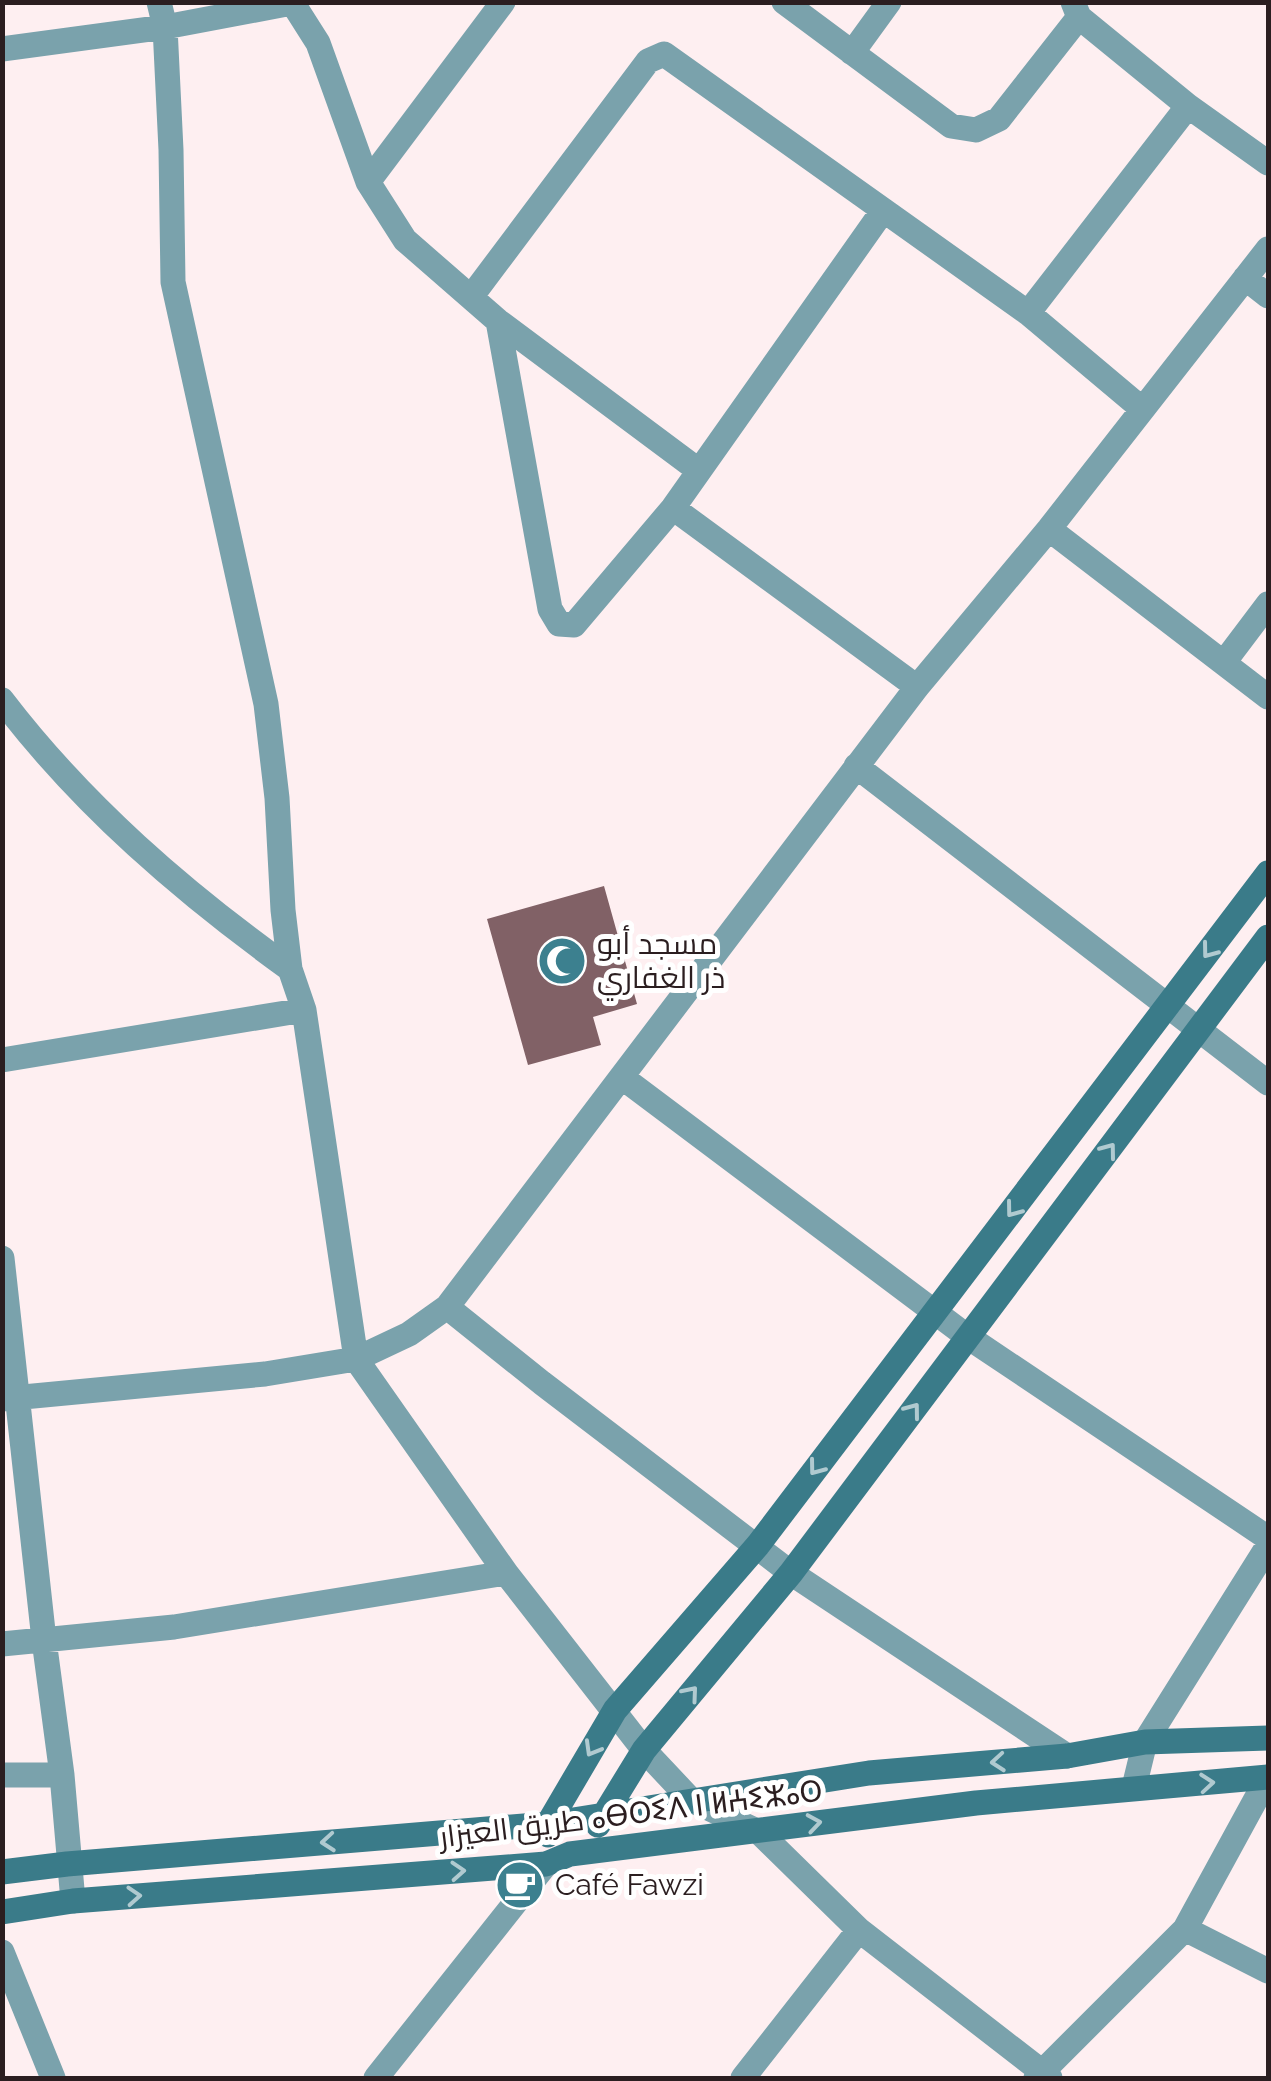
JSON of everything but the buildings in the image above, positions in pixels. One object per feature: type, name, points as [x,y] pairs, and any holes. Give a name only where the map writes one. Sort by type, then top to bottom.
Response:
[{"type":"main road","points":[[1268,874],[758,1544],[615,1710],[548,1824],[558,1859],[605,1817],[644,1750],[791,1573],[1268,938]]},
{"type":"main road","name":"طريق العيزار ⴰⴱⵔⵉⴷ ⵏ ⵍⵄⵉⵣⴰⵔ","points":[[2,1872],[548,1824],[869,1773],[1067,1756],[1145,1742],[1268,1738]]},
{"type":"main road","name":"طريق العيزار ⴰⴱⵔⵉⴷ ⵏ ⵍⵄⵉⵣⴰⵔ","points":[[2,1912],[73,1901],[558,1859],[867,1815],[1268,1777]]},
{"type":"street","points":[[368,182],[503,2]]},
{"type":"street","points":[[784,2],[951,126],[976,130],[998,119],[1076,10],[1188,106],[1268,163]]},
{"type":"street","points":[[852,53],[889,2]]},
{"type":"street","points":[[2,49],[162,15],[292,3],[318,42],[368,182],[405,240],[498,321],[698,470]]},
{"type":"street","points":[[162,15],[172,150],[173,282],[266,704],[290,969],[304,1010],[356,1360],[506,1573],[644,1750],[691,1800],[759,1832],[859,1930],[1042,2076],[1185,1930],[1268,1777]]},
{"type":"street","points":[[470,298],[648,61],[664,54],[1028,313],[1142,408]]},
{"type":"street","points":[[1028,313],[1188,106]]},
{"type":"street","points":[[498,321],[550,609],[559,624],[574,625],[673,508],[882,212]]},
{"type":"street","points":[[10,1398],[265,1374],[356,1360],[408,1334],[447,1307],[917,687],[1049,529],[1268,249]]},
{"type":"street","points":[[1245,278],[1268,296]]},
{"type":"street","points":[[673,508],[917,687]]},
{"type":"street","points":[[1049,529],[1268,697]]},
{"type":"street","points":[[1225,661],[1268,604]]},
{"type":"street","points":[[2,700],[104,817],[195,899],[290,969]]},
{"type":"street","points":[[856,766],[1268,1083]]},
{"type":"street","points":[[2,1060],[304,1010]]},
{"type":"street","points":[[623,1078],[968,1336],[1268,1542],[1145,1742],[1134,1787]]},
{"type":"street","points":[[2,1258],[10,1398],[62,1775],[73,1901]]},
{"type":"street","points":[[447,1307],[791,1573],[1067,1756]]},
{"type":"street","points":[[2,1644],[194,1624],[506,1573]]},
{"type":"street","points":[[2,1774],[62,1775]]},
{"type":"street","points":[[376,2078],[520,1900],[558,1859]]},
{"type":"street","points":[[742,2078],[859,1930]]},
{"type":"street","points":[[1185,1930],[1268,1970]]},
{"type":"street","points":[[2,1952],[53,2078]]},
{"type":"place","name":"مسجد أبو ذر الغفاري","points":[[562,961]]},
{"type":"place","name":"Café Fawzi","points":[[520,1885]]}]
